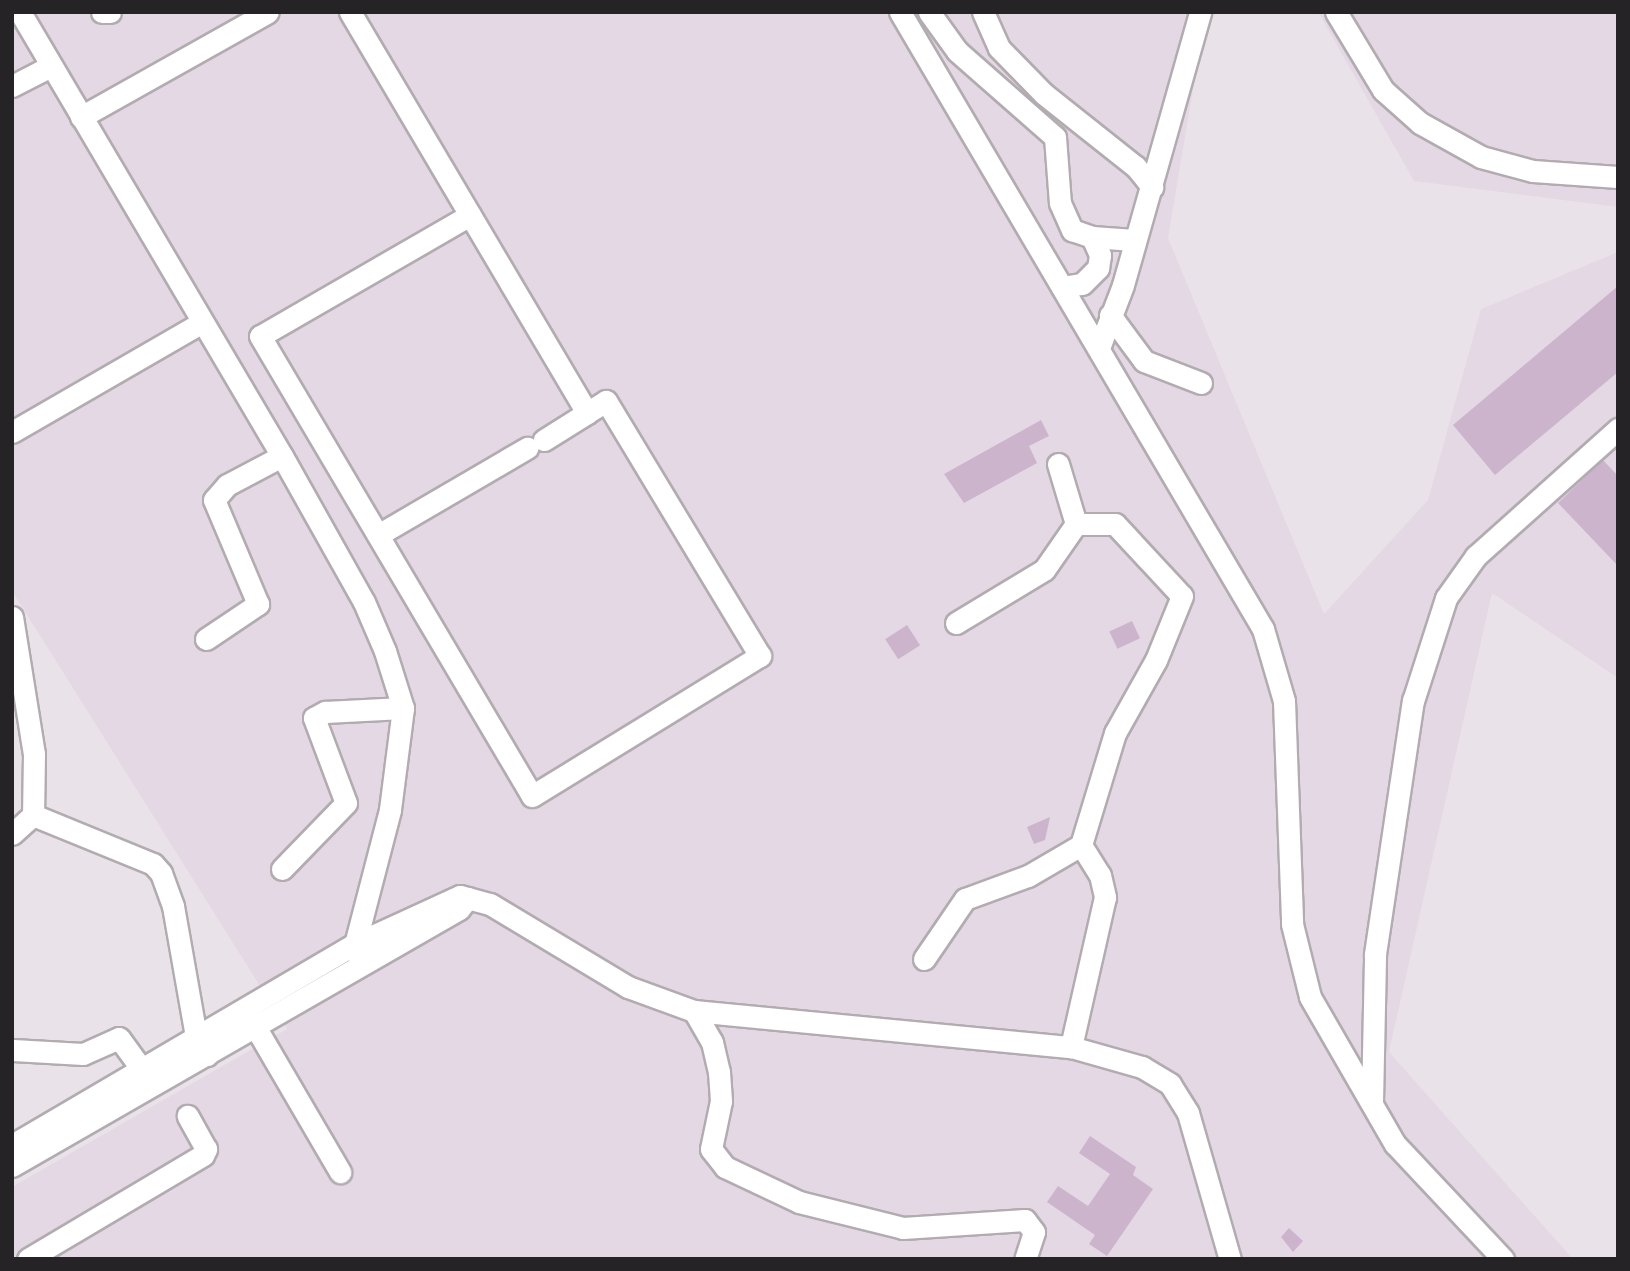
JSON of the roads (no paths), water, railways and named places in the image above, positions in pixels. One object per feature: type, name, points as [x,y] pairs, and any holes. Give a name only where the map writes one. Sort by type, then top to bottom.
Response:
[{"type":"street","points":[[20,12],[365,601],[403,708],[390,810],[358,954]]},
{"type":"street","points":[[102,12],[110,12]]},
{"type":"street","points":[[81,117],[268,12]]},
{"type":"street","points":[[350,12],[587,413]]},
{"type":"street","points":[[900,12],[1249,601],[1274,659],[1284,701],[1296,957],[1310,997],[1395,1144],[1503,1259]]},
{"type":"street","points":[[929,12],[957,51],[1055,138],[1063,217],[1072,230],[1092,237],[1134,240]]},
{"type":"street","points":[[968,12],[1044,94],[1152,187]]},
{"type":"street","points":[[983,12],[999,48]]},
{"type":"street","points":[[1099,348],[1152,187],[1200,12]]},
{"type":"street","points":[[1336,12],[1383,90],[1420,123],[1482,157],[1533,171],[1618,177]]},
{"type":"street","points":[[12,86],[51,66]]},
{"type":"street","points":[[378,535],[606,401],[760,656],[532,796],[260,336],[470,215]]},
{"type":"street","points":[[1062,287],[1091,279],[1098,268],[1100,255],[1092,237]]},
{"type":"street","points":[[1110,315],[1144,361],[1201,383]]},
{"type":"street","points":[[12,432],[201,323]]},
{"type":"street","points":[[1372,1102],[1375,954],[1413,701],[1446,598],[1476,556],[1618,429]]},
{"type":"street","points":[[206,639],[258,604],[214,500],[228,485],[282,456]]},
{"type":"street","points":[[1058,464],[1076,524]]},
{"type":"street","points":[[956,623],[1044,570],[1076,524]]},
{"type":"street","points":[[924,959],[965,899],[1028,876],[1081,845],[1115,733],[1156,660],[1182,596],[1115,524],[1076,524]]},
{"type":"street","points":[[12,617],[34,754],[33,816],[12,834]]},
{"type":"street","points":[[282,869],[346,803],[314,718],[325,712],[403,708]]},
{"type":"street","points":[[33,816],[153,864],[161,873],[173,906],[196,1036],[207,1055]]},
{"type":"street","points":[[1071,1047],[1105,897],[1100,875],[1081,845]]},
{"type":"street","points":[[12,1166],[256,1027],[358,954],[444,900],[468,898],[490,904],[628,986],[694,1011],[1071,1047],[1114,1056],[1170,1084],[1188,1113],[1230,1259]]},
{"type":"street","points":[[12,1145],[244,1008],[358,954]]},
{"type":"street","points":[[244,1008],[340,1171]]},
{"type":"street","points":[[694,1011],[712,1042],[719,1072],[721,1101],[711,1149],[725,1167],[799,1202],[903,1228],[1025,1220],[1034,1233],[1025,1259]]},
{"type":"street","points":[[13,1050],[83,1054],[119,1038],[141,1068]]},
{"type":"street","points":[[28,1259],[203,1155],[206,1150],[188,1116]]}]
